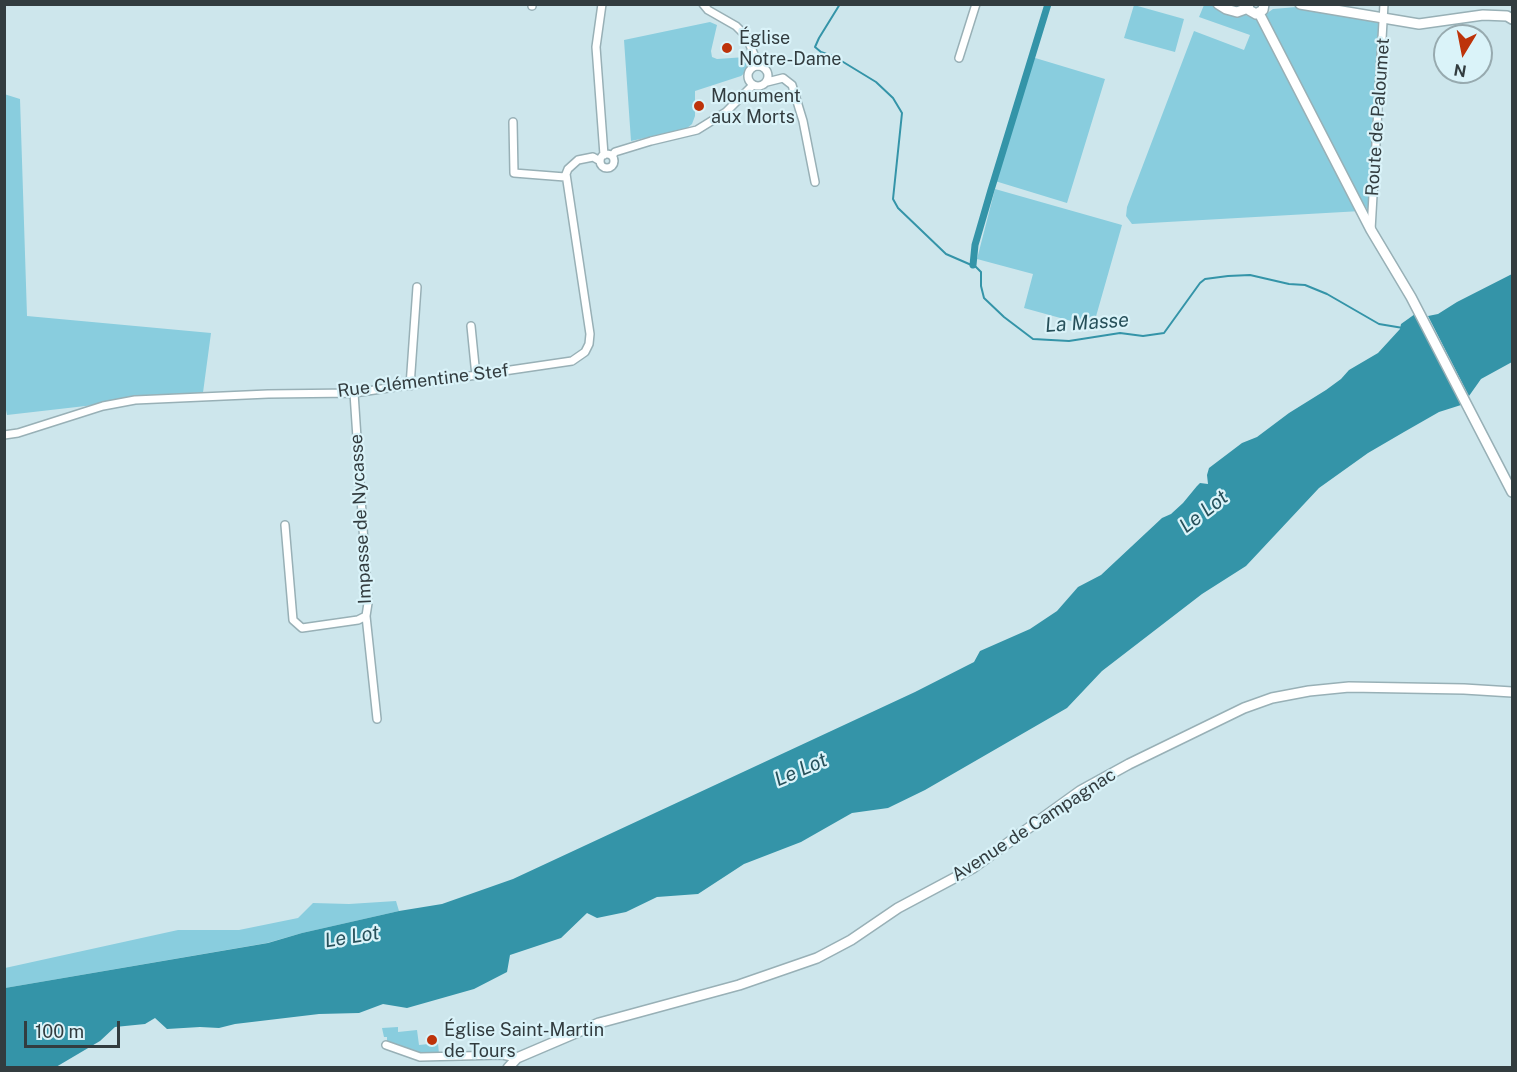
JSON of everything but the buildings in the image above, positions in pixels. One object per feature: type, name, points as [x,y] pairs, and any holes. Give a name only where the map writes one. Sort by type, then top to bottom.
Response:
[{"type":"street","points":[[602,4],[596,47],[605,157]]},
{"type":"street","points":[[702,4],[736,26],[746,36],[759,66],[766,70],[767,82]]},
{"type":"street","points":[[959,58],[976,4]]},
{"type":"street","points":[[1218,4],[1236,12],[1248,6],[1251,12],[1258,13],[1263,10],[1264,4]]},
{"type":"street","points":[[1300,4],[1419,24],[1483,15],[1507,16],[1512,19]]},
{"type":"street","name":"Route de Paloumet","points":[[1371,230],[1384,4]]},
{"type":"street","points":[[1258,13],[1371,230],[1411,297],[1478,423],[1512,492]]},
{"type":"street","points":[[753,85],[748,75],[753,68],[759,66]]},
{"type":"street","points":[[753,85],[764,85],[783,78],[792,85],[803,121],[815,182]]},
{"type":"street","points":[[513,122],[514,173],[565,177],[568,169],[578,160],[605,157],[651,141],[697,130],[726,112],[753,85]]},
{"type":"street","name":"Rue Clémentine Stef","points":[[4,435],[18,433],[103,406],[135,400],[354,393],[572,361],[581,356],[589,344],[590,334],[565,177]]},
{"type":"street","points":[[410,386],[417,287]]},
{"type":"street","points":[[471,326],[476,376]]},
{"type":"street","name":"Impasse de Nycasse","points":[[285,525],[293,620],[302,628],[358,620],[366,616],[368,603],[354,393]]},
{"type":"street","points":[[366,616],[377,719]]},
{"type":"street","name":"Avenue de Campagnac","points":[[508,1068],[517,1058],[598,1023],[739,985],[817,958],[851,940],[898,908],[973,868],[1080,791],[1244,708],[1272,698],[1349,687],[1512,692]]},
{"type":"street","points":[[386,1045],[420,1057],[502,1055],[517,1058]]},
{"type":"shaded area","points":[[1134,5],[1184,19],[1175,52],[1124,38]]},
{"type":"shaded area","points":[[1204,5],[1218,5],[1262,21],[1361,211],[1132,224],[1126,216],[1127,207],[1194,31],[1244,50],[1250,35],[1199,17]]},
{"type":"shaded area","points":[[1297,7],[1380,23],[1368,211],[1340,163],[1266,21],[1266,14],[1273,9]]},
{"type":"shaded area","points":[[710,22],[717,25],[711,51],[712,57],[717,59],[746,57],[747,71],[741,76],[695,91],[695,116],[692,124],[686,129],[631,141],[624,40]]},
{"type":"shaded area","points":[[1032,57],[1105,79],[1067,203],[995,181]]},
{"type":"shaded area","points":[[4,94],[20,99],[27,316],[211,333],[202,400],[129,401],[7,415],[4,401]]},
{"type":"shaded area","points":[[995,189],[1122,225],[1093,327],[1024,308],[1033,274],[977,259]]},
{"type":"shaded area","points":[[396,901],[399,911],[267,943],[5,988],[5,968],[178,930],[239,930],[298,918],[313,903],[349,904]]},
{"type":"shaded area","points":[[398,1027],[398,1032],[417,1030],[419,1045],[438,1043],[439,1054],[419,1055],[387,1041],[382,1028]]},
{"type":"water","points":[[1512,274],[1512,362],[1481,379],[1469,396],[1428,316],[1438,314]]},
{"type":"water","name":"Le Lot","points":[[1415,314],[1461,405],[1439,412],[1368,453],[1319,488],[1246,566],[1202,594],[1102,671],[1067,708],[925,790],[888,808],[852,813],[801,842],[744,864],[698,894],[657,897],[626,912],[597,918],[587,913],[561,938],[510,955],[507,972],[474,989],[407,1008],[383,1004],[359,1013],[319,1014],[219,1028],[167,1029],[155,1018],[145,1024],[115,1027],[100,1041],[56,1067],[5,1068],[5,988],[268,943],[399,911],[442,904],[513,879],[915,692],[974,662],[980,651],[1030,629],[1057,611],[1078,587],[1101,575],[1162,518],[1171,514],[1183,503],[1200,483],[1208,484],[1209,468],[1242,443],[1257,437],[1289,413],[1326,390],[1349,370],[1378,353],[1400,329],[1401,324]]},
{"type":"waterway","name":"La Masse","points":[[840,4],[815,47],[876,82],[893,98],[902,113],[893,199],[898,208],[946,254],[976,267],[981,272],[984,298],[1033,339],[1069,341],[1120,333],[1143,336],[1164,333],[1205,279],[1250,275],[1289,284],[1305,285],[1327,294],[1379,324],[1403,328]]},
{"type":"waterway","points":[[973,265],[975,245],[1048,4]]},
{"type":"place","name":"Église Notre-Dame","points":[[727,48]]},
{"type":"place","name":"Monument aux Morts","points":[[699,106]]},
{"type":"place","name":"Église Saint-Martin de Tours","points":[[432,1040]]}]
